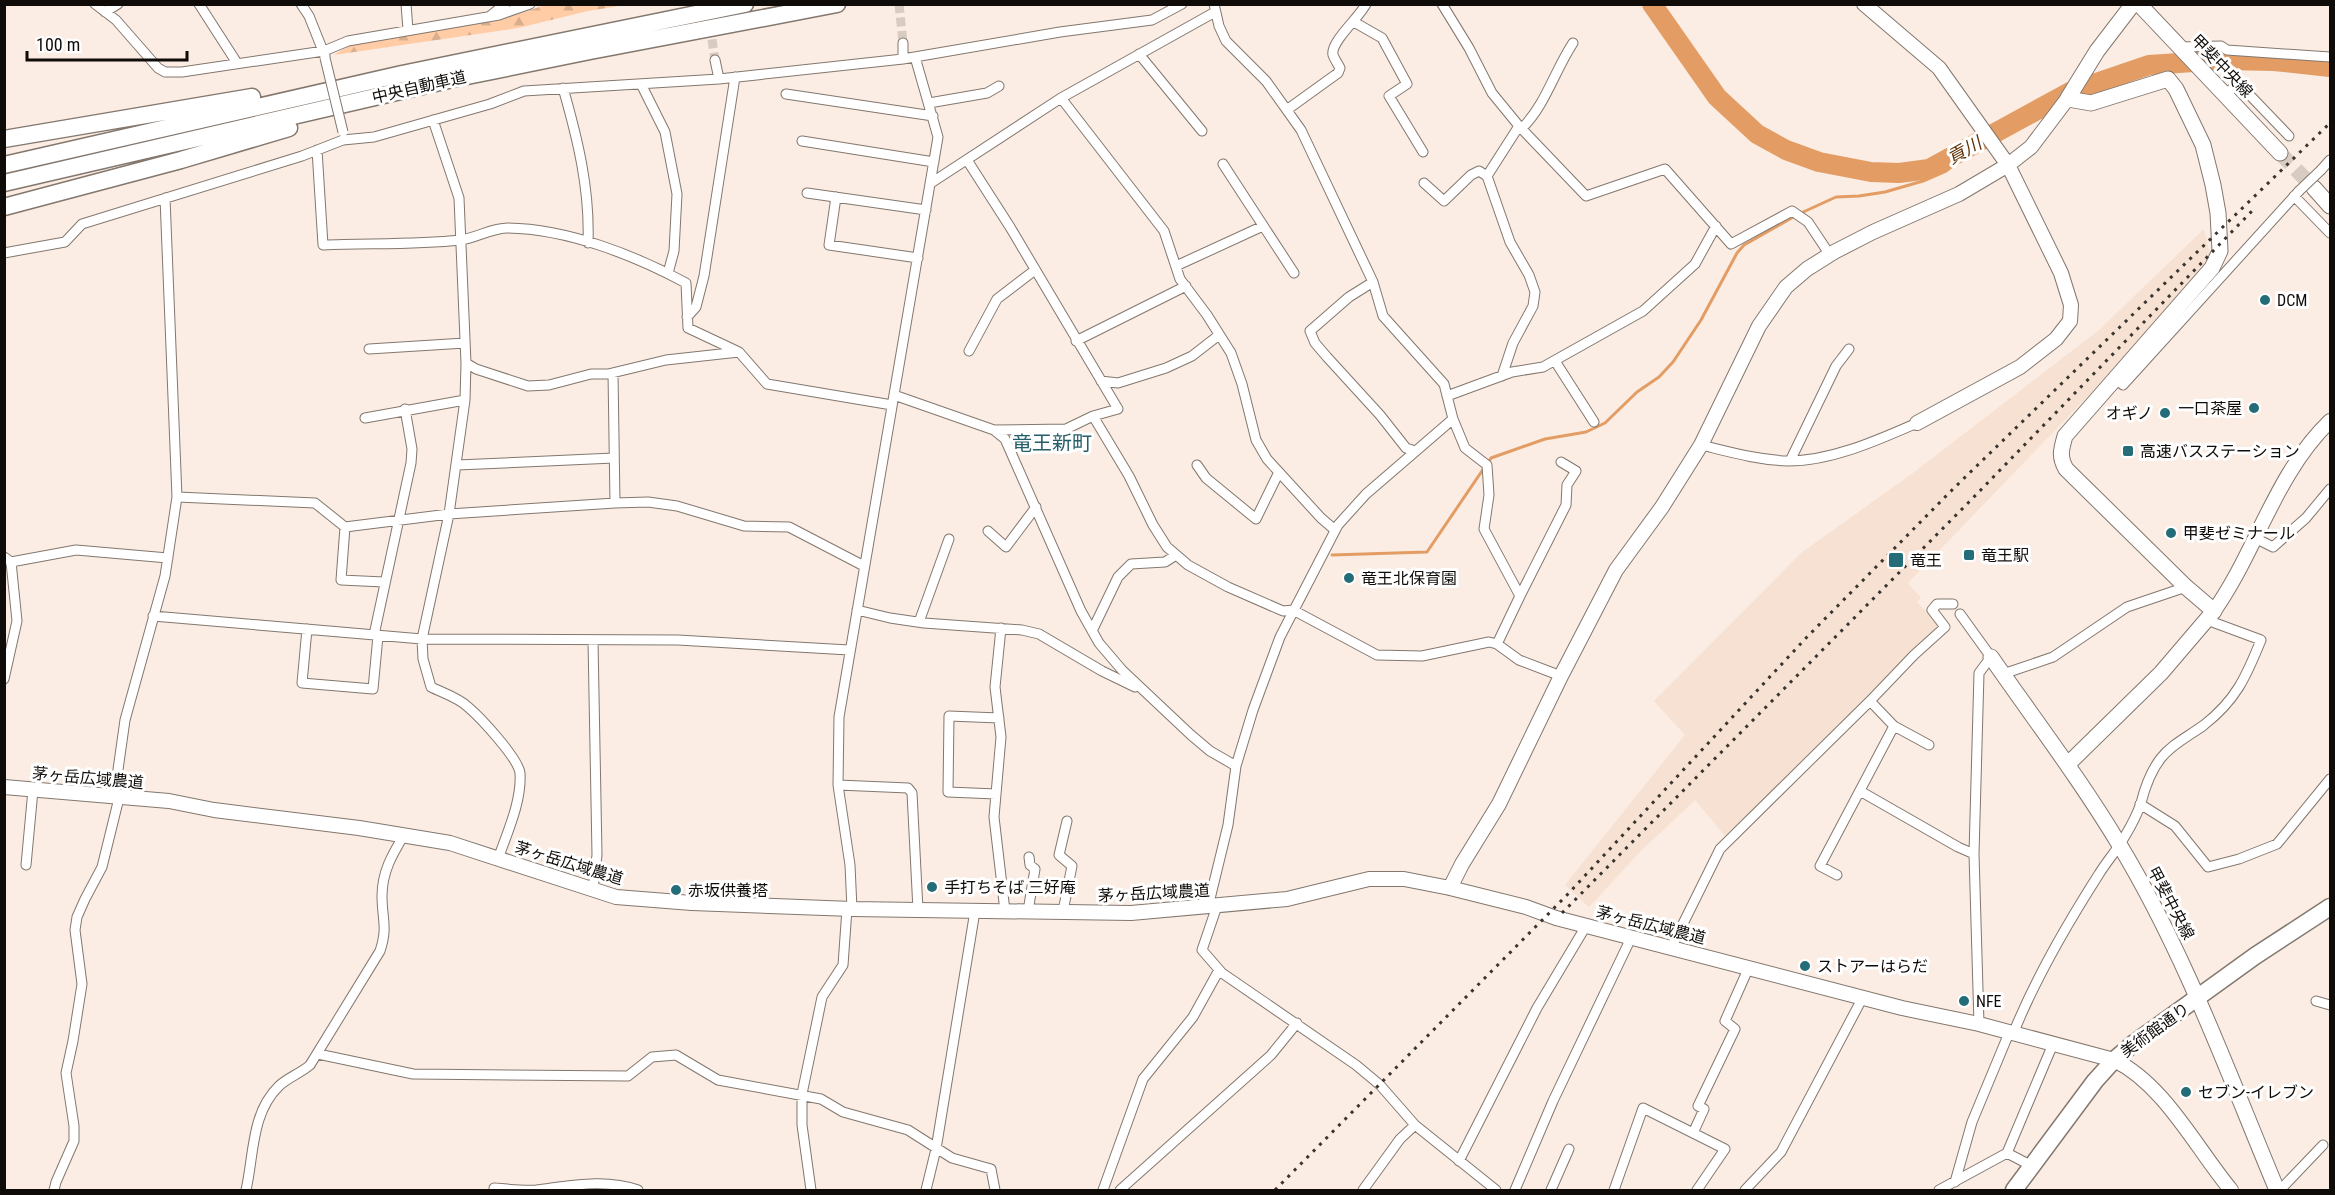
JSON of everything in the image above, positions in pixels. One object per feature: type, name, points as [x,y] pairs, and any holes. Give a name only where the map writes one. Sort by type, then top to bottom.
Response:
[{"type":"highway","name":"中央自動車道","points":[[4,165],[402,74],[746,4]]},
{"type":"highway","name":"中央自動車道","points":[[4,183],[457,78],[837,4]]},
{"type":"highway","points":[[4,139],[402,74]]},
{"type":"highway","points":[[4,207],[181,160],[457,78]]},
{"type":"highway","name":"美術館通り","points":[[2014,1191],[2095,1081],[2114,1060],[2255,956],[2331,907]]},
{"type":"main road","points":[[2068,764],[2161,673],[2211,615],[2186,587],[2066,470],[2060,460],[2065,436],[2212,268],[2220,251],[2218,213],[2203,145],[2176,89],[2168,79],[2091,103],[2068,98],[2133,4]]},
{"type":"main road","name":"甲斐中央線","points":[[2139,4],[2280,153]]},
{"type":"main road","points":[[2302,192],[2331,206]]},
{"type":"main road","name":"甲斐中央線","points":[[1991,657],[2068,764],[2120,845],[2160,917],[2198,999],[2279,1191]]},
{"type":"street","points":[[96,4],[116,20],[158,68],[165,72],[325,55],[348,40],[489,17],[530,4]]},
{"type":"street","points":[[105,12],[118,4]]},
{"type":"street","points":[[199,4],[237,63]]},
{"type":"street","points":[[301,4],[309,16],[325,55],[343,136]]},
{"type":"street","points":[[406,4],[408,30]]},
{"type":"street","points":[[489,17],[505,4]]},
{"type":"street","points":[[4,253],[65,242],[82,224],[317,150],[343,136],[374,137],[490,104],[524,91],[719,79],[903,59],[1060,32],[1152,20],[1182,4]]},
{"type":"street","points":[[1288,109],[1338,73],[1340,68],[1333,54],[1334,45],[1366,4]]},
{"type":"street","points":[[1442,4],[1470,48],[1492,93],[1586,196],[1665,169],[1731,244],[1792,211],[1808,222],[1830,255]]},
{"type":"street","points":[[1701,445],[1756,458],[1790,461],[1822,457],[1881,439],[1917,423],[2020,367],[2056,339],[2070,321],[2071,305],[2061,273],[2008,165],[1939,69],[1864,4]]},
{"type":"street","points":[[931,183],[1061,98],[1214,8],[1226,41],[1266,81],[1301,130],[1373,282],[1383,316],[1444,384],[1465,448],[1484,463],[1489,495],[1484,529],[1520,596]]},
{"type":"street","points":[[1354,22],[1382,38],[1407,84],[1389,96],[1423,152]]},
{"type":"street","points":[[903,43],[903,59]]},
{"type":"street","points":[[1487,176],[1521,127],[1531,119],[1573,43]]},
{"type":"street","points":[[2180,48],[2221,46],[2227,50],[2331,57]]},
{"type":"street","points":[[1139,54],[1202,131]]},
{"type":"street","points":[[811,1191],[802,1125],[802,1094],[822,997],[843,965],[849,909],[850,865],[838,785],[839,717],[938,137],[915,57]]},
{"type":"street","points":[[715,60],[719,79]]},
{"type":"street","points":[[687,317],[696,307],[704,276],[735,77]]},
{"type":"street","points":[[641,84],[665,132],[677,194],[674,251],[668,273]]},
{"type":"street","points":[[929,103],[987,93],[999,86]]},
{"type":"street","points":[[2223,93],[2241,86],[2289,136]]},
{"type":"street","points":[[563,88],[584,170],[589,219],[588,243]]},
{"type":"street","points":[[786,94],[933,116]]},
{"type":"street","points":[[1061,98],[1164,231],[1180,279],[1231,353],[1242,384],[1256,440],[1267,459],[1335,530]]},
{"type":"street","points":[[1450,888],[1499,804],[1616,570],[1662,507],[1701,445],[1760,326],[1786,287],[1807,269],[1830,255],[1873,232],[1959,194],[2008,165],[2031,147],[2068,98]]},
{"type":"street","points":[[433,120],[459,198],[466,363],[465,400],[450,514],[422,639],[423,660],[431,687],[467,706],[504,745],[520,770],[513,813],[498,859]]},
{"type":"street","points":[[802,141],[934,162]]},
{"type":"street","points":[[317,150],[323,245],[461,240],[495,228],[565,235],[651,264],[686,283],[688,327],[738,352],[767,384],[893,400],[994,430],[1066,429],[1093,416],[1118,409],[967,160]]},
{"type":"street","points":[[1223,164],[1294,273]]},
{"type":"street","points":[[2115,379],[2123,385],[2327,167]]},
{"type":"street","points":[[1424,183],[1444,201],[1471,175],[1479,171],[1487,176],[1510,242],[1529,275],[1535,292],[1533,306],[1513,343],[1502,376]]},
{"type":"street","points":[[2302,192],[2331,233]]},
{"type":"street","points":[[807,193],[927,210]]},
{"type":"street","points":[[836,197],[829,244],[918,258]]},
{"type":"street","points":[[54,1191],[74,1141],[66,1073],[74,1041],[82,984],[75,930],[81,908],[102,867],[117,798],[125,720],[168,558],[177,497],[165,198]]},
{"type":"street","points":[[1176,266],[1263,226]]},
{"type":"street","points":[[1447,396],[1502,376],[1543,367],[1643,311],[1695,264],[1716,226]]},
{"type":"street","points":[[969,351],[997,299],[1035,270]]},
{"type":"street","points":[[1373,282],[1349,297],[1311,331],[1316,344],[1327,357],[1380,415],[1406,448],[1415,451]]},
{"type":"street","points":[[1076,341],[1186,286]]},
{"type":"street","points":[[1101,381],[1118,383],[1166,368],[1192,356],[1219,334]]},
{"type":"street","points":[[369,349],[465,343]]},
{"type":"street","points":[[1790,461],[1836,366],[1849,349]]},
{"type":"street","points":[[466,363],[476,369],[528,386],[549,385],[591,374],[613,373],[666,360],[738,352]]},
{"type":"street","points":[[1555,361],[1594,422]]},
{"type":"street","points":[[613,373],[615,503]]},
{"type":"street","points":[[365,417],[465,400]]},
{"type":"street","points":[[307,629],[302,684],[373,689],[376,635],[384,582],[400,520],[412,448],[405,409]]},
{"type":"street","points":[[1093,416],[1129,476],[1153,525],[1167,547],[1188,565],[1228,587],[1283,611],[1293,610],[1377,655],[1422,656],[1489,642],[1497,644],[1519,660],[1561,676]]},
{"type":"street","points":[[1454,419],[1366,494],[1335,530],[1280,637],[1252,710],[1236,766],[1228,825],[1202,950],[1219,970],[1356,1065],[1380,1085],[1415,1125],[1496,1191]]},
{"type":"street","points":[[1955,1182],[1972,1122],[2011,1033],[2054,951],[2100,872],[2120,845],[2140,804],[2148,779],[2161,758],[2179,741],[2227,705],[2248,673],[2261,640],[2211,615],[2243,565],[2296,461],[2331,421]]},
{"type":"street","points":[[994,430],[1005,439],[1081,611],[1099,644],[1142,690],[1210,751],[1236,766]]},
{"type":"street","points":[[457,465],[614,458]]},
{"type":"street","points":[[1497,644],[1566,505],[1567,485],[1576,471],[1561,462]]},
{"type":"street","points":[[1197,465],[1206,478],[1256,519],[1279,472]]},
{"type":"street","points":[[2255,538],[2273,547],[2306,518],[2331,489]]},
{"type":"street","points":[[177,497],[315,503],[345,527],[450,514],[648,502],[677,506],[744,526],[789,527],[864,566]]},
{"type":"street","points":[[988,531],[1006,547],[1036,507]]},
{"type":"street","points":[[345,527],[341,580],[384,582]]},
{"type":"street","points":[[919,622],[950,539]]},
{"type":"street","points":[[4,679],[17,621],[8,560],[76,550],[168,558]]},
{"type":"street","points":[[1092,631],[1118,577],[1131,564],[1165,562],[1176,555]]},
{"type":"street","points":[[2003,674],[2053,657],[2127,607],[2186,587]]},
{"type":"street","points":[[1671,948],[1720,849],[1944,627],[1932,610],[1937,604],[1953,604]]},
{"type":"street","points":[[857,610],[919,622],[1001,628],[1039,634],[1102,671],[1142,690]]},
{"type":"street","points":[[1960,614],[1991,657],[1979,673],[1974,854],[1979,1024]]},
{"type":"street","points":[[153,616],[422,639],[678,640],[849,650]]},
{"type":"street","points":[[1001,628],[995,687],[1001,737],[994,817],[1005,911]]},
{"type":"street","points":[[593,640],[597,855],[593,889]]},
{"type":"street","points":[[1870,701],[1894,726],[1929,745]]},
{"type":"street","points":[[996,794],[948,792],[949,716],[999,718]]},
{"type":"street","points":[[1837,875],[1820,866],[1894,726]]},
{"type":"street","points":[[2140,804],[2175,826],[2208,867],[2239,859],[2277,844],[2331,779]]},
{"type":"street","points":[[838,785],[908,788],[912,793],[918,910]]},
{"type":"street","name":"茅ヶ岳広域農道","points":[[4,787],[169,801],[214,810],[404,835],[450,843],[616,897],[659,900],[849,909],[1131,913],[1287,899],[1369,879],[1404,879],[1526,907],[1556,918],[1631,938],[1979,1024],[2114,1060],[2126,1065],[2162,1097],[2230,1191]]},
{"type":"street","points":[[26,865],[33,790]]},
{"type":"street","points":[[1860,791],[1974,854]]},
{"type":"street","points":[[1064,911],[1072,866],[1059,855],[1067,821]]},
{"type":"street","points":[[246,1191],[258,1119],[265,1103],[280,1084],[298,1076],[310,1065],[380,951],[385,936],[383,880],[387,863],[404,835]]},
{"type":"street","points":[[1028,911],[1035,869],[1030,865],[1029,857]]},
{"type":"street","points":[[926,1191],[936,1149],[975,911]]},
{"type":"street","points":[[1459,1161],[1537,1008],[1586,926]]},
{"type":"street","points":[[1515,1191],[1553,1101],[1631,938]]},
{"type":"street","points":[[1693,1133],[1704,1109],[1698,1106],[1735,1029],[1725,1021],[1749,967]]},
{"type":"street","points":[[1103,1191],[1143,1079],[1193,1017],[1219,970]]},
{"type":"street","points":[[1745,1191],[1781,1152],[1863,997]]},
{"type":"street","points":[[2316,1001],[2331,1005]]},
{"type":"street","points":[[1120,1191],[1271,1055],[1297,1023]]},
{"type":"street","points":[[1939,1191],[2007,1153],[2053,1044]]},
{"type":"street","points":[[318,1054],[412,1074],[628,1076],[652,1057],[676,1055],[718,1080],[802,1094],[821,1099],[843,1112],[908,1130],[936,1149],[966,1164],[991,1169],[995,1191]]},
{"type":"street","points":[[1614,1191],[1643,1108],[1725,1149],[1697,1191]]},
{"type":"street","points":[[1363,1191],[1400,1139],[1415,1125]]},
{"type":"street","points":[[2279,1191],[2324,1145]]},
{"type":"street","points":[[1551,1191],[1569,1149]]},
{"type":"street","points":[[2007,1153],[2032,1166]]},
{"type":"street","points":[[494,1191],[494,1188],[535,1190],[576,1184],[612,1185],[638,1191]]},
{"type":"shaded area","points":[[2204,229],[2211,259],[2087,397],[1908,583],[1921,598],[1917,602],[1941,627],[1725,836],[1695,800],[1641,851],[1589,907],[1565,885],[1685,735],[1654,701],[1801,553],[1913,473],[2099,330]]},
{"type":"green space","points":[[545,5],[625,5],[588,11],[518,28],[334,55],[353,43],[501,20]]},
{"type":"waterway","name":"貢川","points":[[1652,4],[1717,97],[1757,134],[1786,150],[1819,162],[1871,172],[1899,173],[1929,169],[2070,92],[2149,65],[2223,60],[2274,61],[2330,67]]},
{"type":"waterway","points":[[1801,213],[1836,197],[1885,192],[1923,181],[1946,171],[1986,140]]},
{"type":"waterway","points":[[1488,463],[1491,458],[1545,439],[1586,432],[1605,423],[1637,392],[1659,377],[1673,362],[1701,320],[1737,253],[1744,245],[1795,216]]},
{"type":"waterway","points":[[1332,555],[1427,552],[1484,468]]},
{"type":"tunnel","points":[[899,4],[903,43]]},
{"type":"tunnel","points":[[710,26],[715,60]]},
{"type":"tunnel","points":[[2280,153],[2314,188]]},
{"type":"railway","points":[[1275,1190],[1567,895],[1806,638],[1953,489],[2330,123]]},
{"type":"railway","points":[[1562,913],[1969,502],[2252,211]]},
{"type":"place","name":"DCM","points":[[2265,300]]},
{"type":"place","name":"一口茶屋","points":[[2254,408]]},
{"type":"place","name":"オギノ","points":[[2165,413]]},
{"type":"place","name":"高速バスステーション","points":[[2128,451]]},
{"type":"place","name":"甲斐ゼミナール","points":[[2171,533]]},
{"type":"place","name":"竜王駅","points":[[1969,555]]},
{"type":"place","name":"竜王","points":[[1896,560]]},
{"type":"place","name":"竜王北保育園","points":[[1349,578]]},
{"type":"place","name":"手打ちそば 三好庵","points":[[932,887]]},
{"type":"place","name":"赤坂供養塔","points":[[676,890]]},
{"type":"place","name":"ストアーはらだ","points":[[1805,966]]},
{"type":"place","name":"NFE","points":[[1964,1001]]},
{"type":"place","name":"セブン-イレブン","points":[[2186,1092]]},
{"type":"district","name":"竜王新町","points":[[1052,443]]}]
